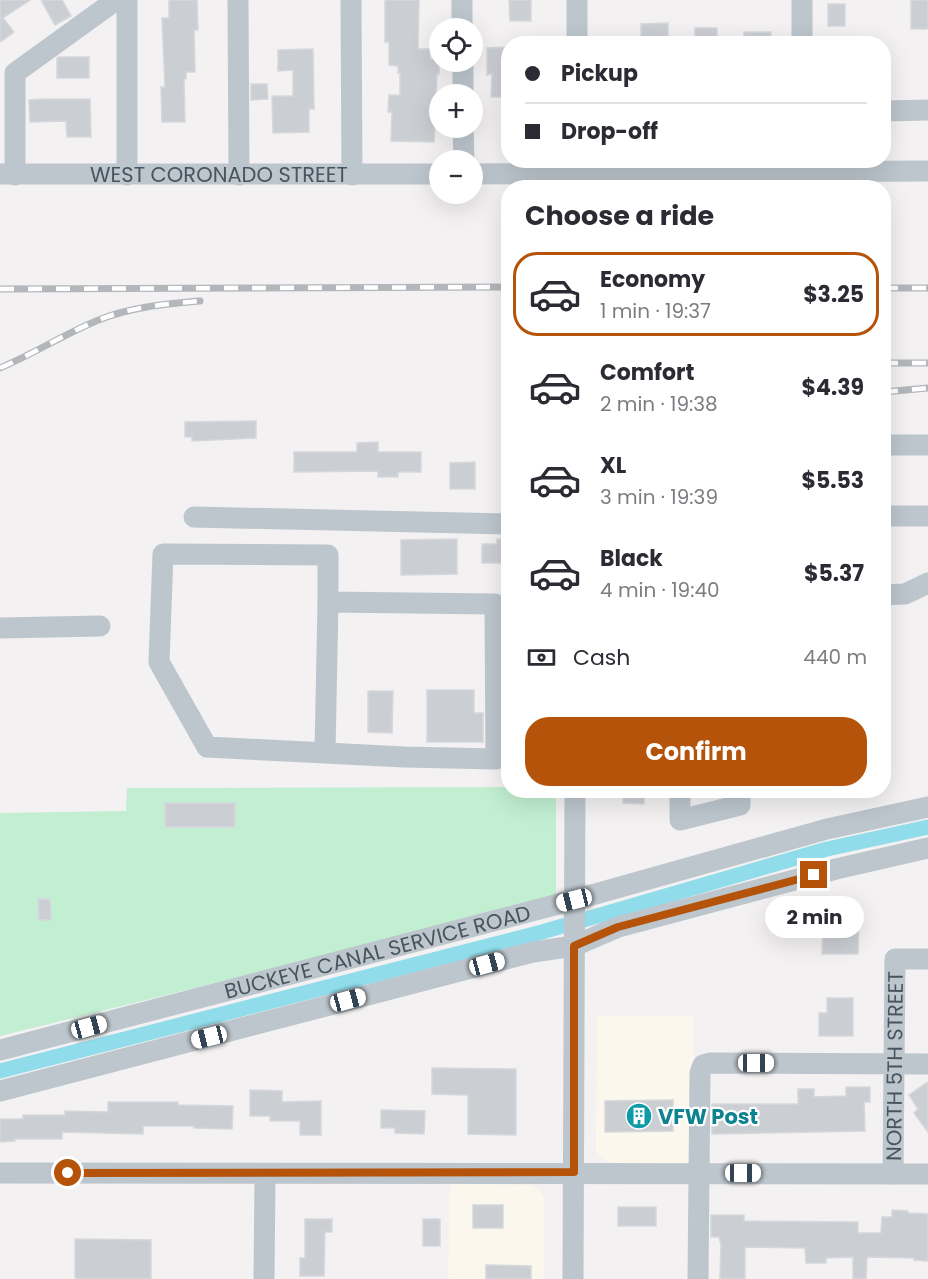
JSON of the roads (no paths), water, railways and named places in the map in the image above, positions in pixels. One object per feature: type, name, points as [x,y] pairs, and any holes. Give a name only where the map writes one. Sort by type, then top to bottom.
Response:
[{"type":"street","points":[[8,174],[15,73],[116,0]]},
{"type":"street","points":[[127,0],[127,175]]},
{"type":"street","points":[[238,0],[239,175]]},
{"type":"street","points":[[351,0],[352,175]]},
{"type":"street","points":[[462,0],[462,18]]},
{"type":"street","points":[[577,0],[577,36]]},
{"type":"street","points":[[802,0],[802,36]]},
{"type":"street","points":[[891,111],[928,110]]},
{"type":"street","points":[[483,174],[577,174],[745,168]]},
{"type":"street","points":[[852,168],[928,171]]},
{"type":"street","name":"WEST CORONADO STREET","points":[[8,174],[429,174]]},
{"type":"street","points":[[891,445],[928,446]]},
{"type":"street","points":[[891,516],[928,516]]},
{"type":"street","points":[[194,517],[501,524]]},
{"type":"street","points":[[326,752],[328,555],[163,554],[159,662],[207,747],[501,761]]},
{"type":"street","points":[[891,595],[905,594],[928,583]]},
{"type":"street","points":[[328,602],[495,604],[501,739]]},
{"type":"street","points":[[0,628],[100,626]]},
{"type":"street","points":[[573,1279],[574,798]]},
{"type":"street","points":[[680,798],[680,820],[740,805],[740,798]]},
{"type":"street","name":"BUCKEYE CANAL SERVICE ROAD","points":[[0,1050],[574,904],[827,829],[928,807]]},
{"type":"street","name":"BUCKEYE CANAL SERVICE ROAD","points":[[0,1091],[574,942],[618,927],[836,869],[928,848]]},
{"type":"street","name":"NORTH 5TH STREET","points":[[893,1174],[895,959],[928,959]]},
{"type":"street","points":[[698,1279],[700,1072],[703,1065],[710,1063],[928,1064]]},
{"type":"street","points":[[0,1173],[928,1174]]},
{"type":"street","points":[[264,1279],[265,1174]]},
{"type":"waterway","points":[[0,1071],[542,932],[827,849],[928,827]]},
{"type":"railway","points":[[0,289],[501,287]]},
{"type":"railway","points":[[891,288],[928,288]]},
{"type":"railway","points":[[0,368],[109,316],[147,307],[200,301]]},
{"type":"railway","points":[[891,363],[928,363]]},
{"type":"railway","points":[[891,391],[928,388]]},
{"type":"place","name":"VFW Post","points":[[639,1116]]}]
